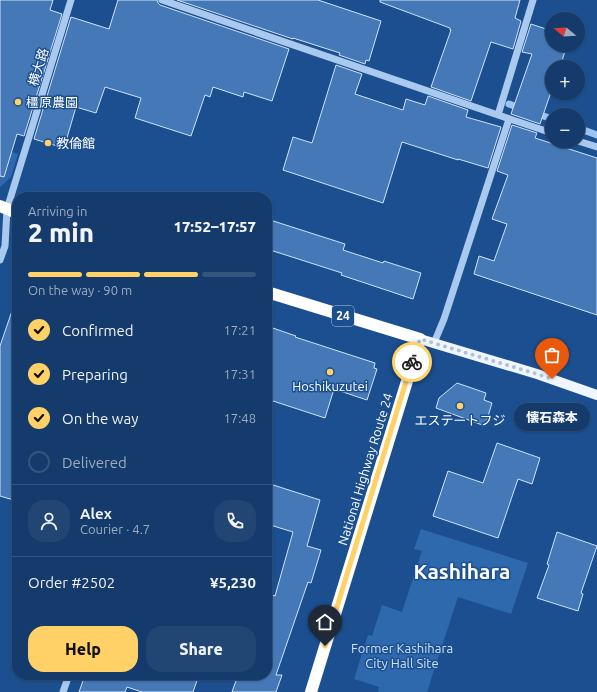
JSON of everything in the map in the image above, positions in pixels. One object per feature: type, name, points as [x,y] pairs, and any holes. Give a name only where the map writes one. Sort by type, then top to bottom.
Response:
[{"type":"highway","name":"24","points":[[272,294],[420,339]]},
{"type":"highway","name":"National Highway Route 24","points":[[311,692],[420,339]]},
{"type":"main road","points":[[420,339],[537,374],[597,395]]},
{"type":"street","name":"横大路","points":[[0,260],[5,246],[6,210],[71,0]]},
{"type":"street","points":[[162,0],[364,68],[509,119],[545,130]]},
{"type":"street","points":[[498,115],[533,0]]},
{"type":"street","points":[[434,343],[444,319],[509,119]]},
{"type":"street","points":[[585,143],[597,147]]},
{"type":"street","points":[[63,692],[67,680]]},
{"type":"green space","points":[[0,148],[18,154],[11,177],[0,187]]},
{"type":"green space","name":"Former Kashihara City Hall Site","points":[[421,529],[528,563],[511,614],[458,597],[427,692],[378,692],[379,687],[354,679],[368,635],[372,636],[382,605],[402,612],[422,551],[414,549]]},
{"type":"building","points":[[0,0],[53,0],[50,10],[62,14],[24,136],[17,134],[4,177],[0,176]]},
{"type":"building","points":[[118,0],[157,0],[160,5],[289,49],[272,101],[244,92],[243,97],[213,87],[210,97],[205,95],[191,136],[135,118],[141,98],[105,87],[96,113],[76,107],[64,148],[34,139],[71,17],[109,29]]},
{"type":"building","points":[[177,0],[318,0],[381,21],[369,61],[366,60],[365,64],[339,55],[340,53],[293,39]]},
{"type":"building","points":[[380,0],[520,0],[515,18],[521,21],[513,49],[491,42],[471,101],[431,87],[451,30],[450,28],[380,2]]},
{"type":"building","points":[[531,24],[545,29],[545,52],[565,52],[562,60],[545,60],[545,100],[548,100],[540,124],[511,114],[532,54],[522,52]]},
{"type":"building","points":[[336,65],[362,74],[355,94],[403,110],[406,99],[425,105],[428,96],[468,110],[466,117],[501,127],[488,168],[402,142],[383,203],[283,170],[293,137],[312,143]]},
{"type":"building","points":[[512,125],[537,133],[535,138],[545,141],[545,148],[566,148],[597,158],[597,315],[474,274],[479,256],[494,261],[507,224],[492,219],[508,175],[497,171]]},
{"type":"building","points":[[272,221],[345,244],[343,250],[421,273],[413,299],[341,275],[342,273],[272,251]]},
{"type":"building","points":[[12,311],[12,500],[0,496],[0,346]]},
{"type":"building","points":[[272,328],[296,336],[295,337],[375,363],[374,368],[377,369],[367,400],[334,389],[325,418],[272,401]]},
{"type":"building","points":[[457,383],[486,393],[484,400],[492,403],[485,426],[436,408],[439,398]]},
{"type":"building","points":[[497,443],[540,458],[532,484],[518,479],[498,538],[433,516],[448,471],[483,483]]},
{"type":"building","points":[[272,485],[320,500],[307,546],[321,550],[311,583],[308,582],[276,675],[282,675],[276,692],[232,692],[236,680],[272,680],[272,595],[275,596],[293,532],[272,526]]},
{"type":"building","points":[[557,532],[597,546],[581,593],[583,594],[578,611],[537,598],[549,565],[547,564]]},
{"type":"building","points":[[83,680],[197,680],[193,692],[142,692],[127,687],[125,692],[79,692]]},
{"type":"waterway","points":[[509,104],[522,109]]},
{"type":"waterway","points":[[535,113],[545,117]]},
{"type":"waterway","points":[[585,131],[597,135]]},
{"type":"way so far","points":[[412,362],[420,339],[552,379]]},
{"type":"place","name":"橿原農園","points":[[18,102]]},
{"type":"place","name":"教倫館","points":[[48,143]]},
{"type":"place","name":"Hoshikuzutei","points":[[330,372]]},
{"type":"place","name":"懐石森本","points":[[552,379]]},
{"type":"place","name":"エステートフジ","points":[[460,406]]},
{"type":"district","name":"Kashihara","points":[[462,572]]},
{"type":"route","points":[[325,646],[412,362]]}]
